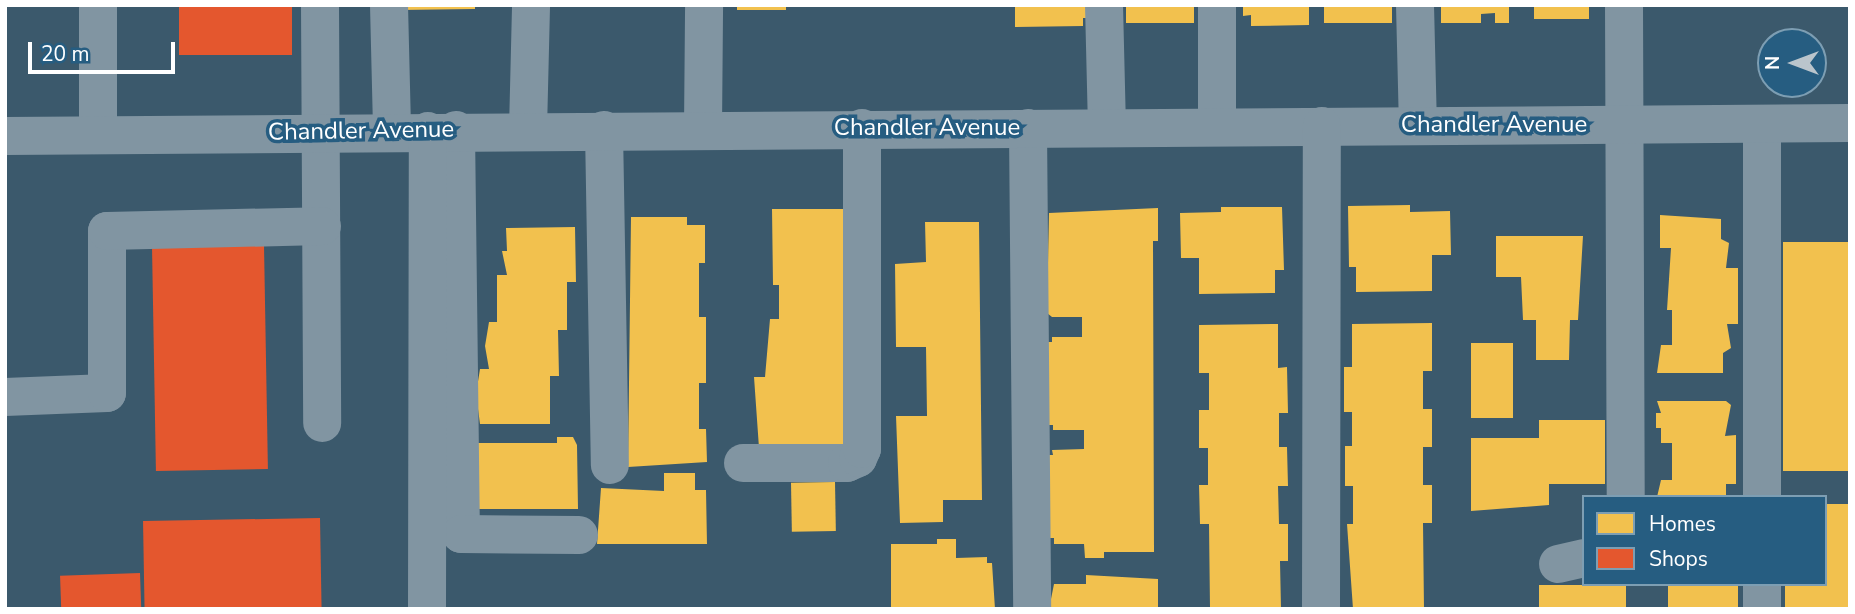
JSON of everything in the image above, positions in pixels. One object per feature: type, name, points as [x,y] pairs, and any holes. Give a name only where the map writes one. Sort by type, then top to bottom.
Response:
[{"type":"street","points":[[98,5],[98,135]]},
{"type":"street","points":[[320,5],[323,423]]},
{"type":"street","points":[[389,5],[425,131],[461,534],[579,535]]},
{"type":"street","points":[[528,130],[531,5]]},
{"type":"street","points":[[703,129],[704,5]]},
{"type":"street","points":[[1104,5],[1107,128]]},
{"type":"street","points":[[1217,5],[1217,127]]},
{"type":"street","points":[[1415,5],[1418,125]]},
{"type":"street","points":[[1624,5],[1626,495]]},
{"type":"street","name":"Chandler Avenue","points":[[5,136],[322,131],[1850,122]]},
{"type":"street","points":[[1762,124],[1762,495]]},
{"type":"street","points":[[1321,609],[1322,126]]},
{"type":"street","points":[[874,128],[886,431]]},
{"type":"street","points":[[743,463],[847,463],[858,458],[862,449],[874,128]]},
{"type":"street","points":[[1028,128],[1032,609]]},
{"type":"street","points":[[604,130],[610,465]]},
{"type":"street","points":[[425,131],[427,609]]},
{"type":"street","points":[[5,397],[107,393],[107,231],[322,226]]},
{"type":"street","points":[[1762,586],[1762,609]]},
{"type":"building: Homes","points":[[398,5],[475,5],[475,9],[399,10]]},
{"type":"building: Homes","points":[[737,5],[786,5],[786,10],[737,10]]},
{"type":"building: Homes","points":[[1015,5],[1087,5],[1087,18],[1083,18],[1083,26],[1015,27]]},
{"type":"building: Homes","points":[[1126,5],[1194,5],[1194,23],[1126,23]]},
{"type":"building: Homes","points":[[1243,5],[1309,5],[1309,25],[1251,26],[1251,15],[1243,16]]},
{"type":"building: Homes","points":[[1324,5],[1392,5],[1392,23],[1324,23]]},
{"type":"building: Homes","points":[[1441,5],[1509,5],[1509,23],[1495,23],[1495,13],[1481,14],[1481,23],[1441,23]]},
{"type":"building: Homes","points":[[1534,5],[1589,5],[1589,19],[1534,19]]},
{"type":"building: Homes","points":[[1410,205],[1410,212],[1450,211],[1451,255],[1432,255],[1432,291],[1356,292],[1356,267],[1349,267],[1348,206]]},
{"type":"building: Homes","points":[[1221,207],[1282,207],[1284,270],[1275,270],[1275,293],[1199,294],[1199,258],[1181,258],[1180,213],[1221,212]]},
{"type":"building: Homes","points":[[1158,208],[1158,241],[1153,241],[1154,552],[1104,552],[1104,558],[1085,558],[1084,544],[1054,544],[1054,538],[1047,538],[1047,455],[1053,455],[1052,450],[1084,449],[1084,430],[1053,430],[1053,425],[1046,425],[1046,342],[1052,342],[1052,337],[1082,337],[1082,317],[1052,317],[1047,313],[1049,213]]},
{"type":"building: Homes","points":[[772,209],[853,209],[857,447],[759,448],[754,377],[765,377],[770,319],[779,319],[779,285],[773,285]]},
{"type":"building: Homes","points":[[1660,215],[1721,219],[1721,239],[1729,243],[1726,268],[1738,268],[1738,324],[1727,324],[1731,348],[1723,353],[1723,373],[1657,373],[1661,345],[1672,345],[1672,310],[1667,310],[1671,248],[1660,248]]},
{"type":"building: Homes","points":[[631,217],[687,217],[687,225],[705,225],[705,263],[699,263],[699,317],[706,317],[706,383],[699,383],[699,429],[706,429],[707,462],[628,467]]},
{"type":"building: Homes","points":[[925,222],[979,222],[982,500],[943,500],[943,522],[900,523],[896,416],[927,416],[926,347],[896,347],[895,264],[926,262]]},
{"type":"building: Homes","points":[[575,227],[576,282],[567,282],[567,330],[558,330],[559,376],[550,376],[550,424],[480,424],[476,394],[480,369],[489,369],[485,346],[489,322],[497,322],[497,275],[507,275],[502,251],[507,251],[506,228]]},
{"type":"building: Homes","points":[[1496,236],[1583,236],[1578,320],[1570,320],[1569,360],[1536,360],[1536,320],[1523,320],[1521,277],[1496,277]]},
{"type":"building: Homes","points":[[1783,242],[1850,242],[1850,471],[1783,471]]},
{"type":"building: Homes","points":[[1432,323],[1432,371],[1423,371],[1423,409],[1432,409],[1432,447],[1423,447],[1423,485],[1432,485],[1432,523],[1423,523],[1424,609],[1353,609],[1347,524],[1353,524],[1353,486],[1345,486],[1345,446],[1352,446],[1352,412],[1344,412],[1344,367],[1352,367],[1352,324]]},
{"type":"building: Homes","points":[[1278,324],[1278,368],[1287,367],[1288,413],[1279,413],[1279,447],[1287,447],[1288,486],[1278,486],[1279,524],[1288,524],[1288,561],[1280,561],[1281,609],[1210,609],[1209,524],[1200,524],[1199,485],[1208,485],[1208,448],[1199,448],[1199,410],[1209,410],[1209,373],[1199,373],[1199,325]]},
{"type":"building: Homes","points":[[1471,343],[1513,343],[1513,418],[1471,418]]},
{"type":"building: Homes","points":[[1657,401],[1726,401],[1731,405],[1725,436],[1736,435],[1736,484],[1726,484],[1726,495],[1657,495],[1661,480],[1672,480],[1672,443],[1661,443],[1661,428],[1656,428],[1656,413],[1661,413]]},
{"type":"building: Homes","points":[[1539,420],[1605,420],[1605,484],[1549,484],[1549,505],[1471,511],[1471,438],[1539,438]]},
{"type":"building: Homes","points":[[557,437],[573,437],[577,445],[578,509],[470,509],[466,443],[557,443]]},
{"type":"building: Homes","points":[[664,473],[695,473],[695,490],[706,490],[707,544],[597,544],[601,488],[664,491]]},
{"type":"building: Homes","points":[[835,482],[836,531],[792,532],[791,483]]},
{"type":"building: Homes","points":[[1827,504],[1850,504],[1850,609],[1785,609],[1785,586],[1827,586]]},
{"type":"building: Homes","points":[[937,539],[956,539],[956,558],[987,557],[987,563],[992,563],[995,609],[891,609],[891,544],[937,544]]},
{"type":"building: Homes","points":[[1086,575],[1158,579],[1158,609],[1049,609],[1054,584],[1086,584]]},
{"type":"building: Homes","points":[[1539,585],[1626,586],[1626,609],[1539,609]]},
{"type":"building: Homes","points":[[1668,586],[1738,586],[1738,609],[1668,609]]},
{"type":"building: Shops","points":[[179,5],[292,5],[292,55],[179,55]]},
{"type":"building: Shops","points":[[264,245],[268,469],[156,471],[152,247]]},
{"type":"building: Shops","points":[[320,518],[322,609],[145,609],[143,521]]},
{"type":"building: Shops","points":[[140,573],[141,609],[61,609],[60,576]]}]
